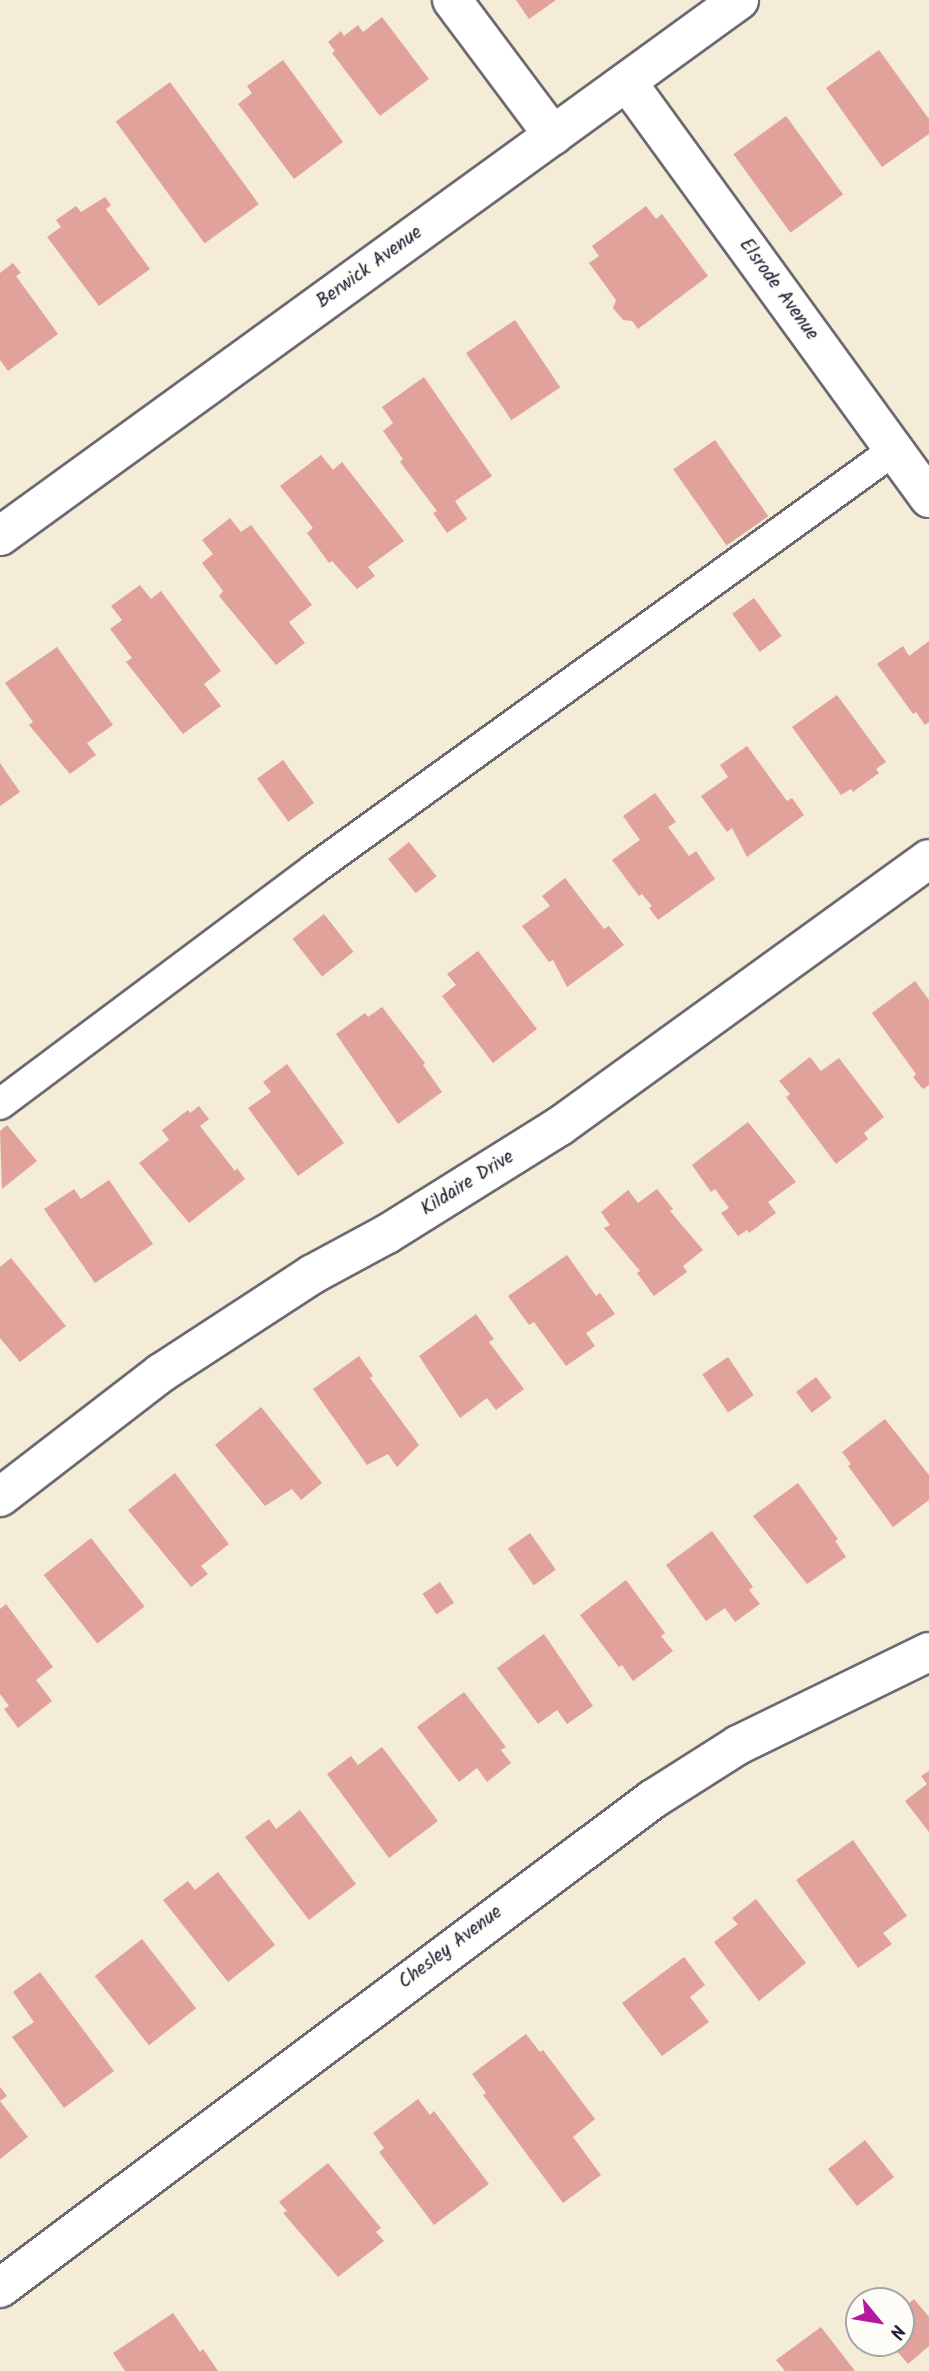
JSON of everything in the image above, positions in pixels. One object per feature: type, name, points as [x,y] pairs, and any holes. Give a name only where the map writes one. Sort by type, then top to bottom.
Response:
[{"type":"street","points":[[452,0],[553,135]]},
{"type":"street","name":"Berwick Avenue","points":[[0,536],[739,0]]},
{"type":"street","name":"Elsrode Avenue","points":[[627,82],[929,498]]},
{"type":"street","name":"Kildaire Drive","points":[[0,1497],[161,1373],[313,1274],[387,1234],[560,1126],[929,859]]},
{"type":"street","name":"Chesley Avenue","points":[[0,2288],[653,1799],[738,1745],[929,1652]]},
{"type":"lane","points":[[0,1104],[326,861],[894,450]]},
{"type":"building","points":[[516,0],[556,0],[529,19]]},
{"type":"building","points":[[382,17],[429,79],[380,116],[332,53],[335,51],[328,42],[341,31],[344,36],[358,25],[363,32]]},
{"type":"building","points":[[879,50],[929,119],[929,134],[882,167],[826,88]]},
{"type":"building","points":[[283,60],[343,142],[294,179],[238,104],[252,93],[247,86]]},
{"type":"building","points":[[170,82],[259,204],[205,244],[116,121]]},
{"type":"building","points":[[786,116],[843,194],[790,233],[733,154]]},
{"type":"building","points":[[105,197],[111,205],[106,209],[150,269],[99,306],[47,237],[61,227],[56,220],[76,206],[81,212]]},
{"type":"building","points":[[646,206],[656,219],[662,214],[708,276],[638,329],[632,321],[623,320],[613,308],[616,300],[589,263],[599,256],[592,246]]},
{"type":"building","points":[[13,263],[21,273],[16,276],[58,334],[8,371],[0,360],[0,273]]},
{"type":"building","points":[[515,320],[560,387],[511,420],[466,353]]},
{"type":"building","points":[[424,377],[492,476],[455,501],[467,519],[447,533],[433,513],[437,511],[400,462],[403,459],[383,431],[393,423],[382,407]]},
{"type":"building","points":[[715,440],[768,516],[727,545],[673,469]]},
{"type":"building","points":[[321,455],[333,470],[342,462],[404,541],[368,567],[375,576],[357,589],[332,561],[329,563],[307,533],[313,528],[280,486]]},
{"type":"building","points":[[230,518],[241,532],[251,525],[312,605],[289,622],[305,643],[276,665],[219,596],[223,591],[202,563],[213,554],[202,540]]},
{"type":"building","points":[[140,585],[151,599],[161,591],[221,671],[204,684],[221,706],[183,734],[126,662],[132,658],[110,629],[122,620],[111,606]]},
{"type":"building","points":[[754,598],[782,636],[760,652],[732,614]]},
{"type":"building","points":[[929,641],[929,722],[925,725],[916,712],[913,714],[877,664],[903,646],[909,656]]},
{"type":"building","points":[[57,647],[113,725],[87,743],[96,755],[70,774],[29,725],[33,722],[5,683]]},
{"type":"building","points":[[837,695],[886,762],[876,769],[879,773],[853,792],[851,789],[841,795],[792,727]]},
{"type":"building","points":[[747,746],[787,801],[792,798],[804,815],[747,857],[732,828],[727,832],[701,796],[728,777],[720,765]]},
{"type":"building","points":[[283,760],[314,803],[288,822],[257,779]]},
{"type":"building","points":[[0,763],[20,792],[0,806]]},
{"type":"building","points":[[655,793],[676,822],[668,827],[689,856],[696,851],[715,879],[658,920],[649,908],[652,906],[642,894],[639,896],[612,860],[640,840],[623,816]]},
{"type":"building","points":[[409,842],[437,876],[416,893],[388,859]]},
{"type":"building","points":[[565,878],[604,929],[609,926],[624,945],[567,987],[553,960],[549,962],[522,926],[550,906],[542,896]]},
{"type":"building","points":[[324,914],[354,952],[322,976],[292,939]]},
{"type":"building","points":[[478,951],[537,1029],[493,1063],[442,996],[456,985],[447,974]]},
{"type":"building","points":[[915,981],[929,1000],[929,1085],[923,1089],[913,1077],[916,1074],[872,1013]]},
{"type":"building","points":[[382,1007],[425,1063],[423,1065],[442,1092],[398,1124],[336,1034],[365,1013],[368,1017]]},
{"type":"building","points":[[810,1057],[821,1071],[839,1058],[884,1117],[864,1133],[868,1139],[836,1164],[786,1097],[790,1094],[779,1081]]},
{"type":"building","points":[[287,1064],[344,1143],[298,1176],[248,1108],[271,1092],[263,1082]]},
{"type":"building","points":[[199,1106],[209,1119],[200,1126],[235,1171],[237,1168],[245,1179],[189,1223],[139,1163],[169,1140],[162,1130],[188,1110],[190,1113]]},
{"type":"building","points":[[748,1122],[796,1182],[768,1202],[776,1213],[749,1233],[747,1230],[738,1236],[721,1213],[729,1208],[715,1189],[711,1192],[692,1165]]},
{"type":"building","points":[[7,1125],[37,1161],[2,1189],[0,1131]]},
{"type":"building","points":[[109,1180],[153,1244],[95,1283],[44,1209],[74,1189],[81,1199]]},
{"type":"building","points":[[657,1189],[673,1209],[670,1211],[703,1250],[683,1266],[687,1272],[654,1296],[637,1273],[640,1271],[604,1228],[610,1225],[601,1212],[628,1190],[638,1203]]},
{"type":"building","points":[[567,1255],[596,1296],[600,1293],[615,1314],[586,1333],[595,1346],[566,1366],[534,1322],[529,1325],[508,1296]]},
{"type":"building","points":[[11,1258],[66,1326],[20,1362],[0,1338],[0,1267]]},
{"type":"building","points":[[476,1314],[494,1339],[489,1342],[524,1389],[496,1410],[487,1398],[460,1418],[419,1356]]},
{"type":"building","points":[[359,1356],[373,1376],[370,1378],[419,1445],[397,1467],[388,1454],[367,1465],[313,1389]]},
{"type":"building","points":[[728,1357],[754,1395],[728,1412],[702,1374]]},
{"type":"building","points":[[816,1377],[832,1398],[812,1413],[796,1392]]},
{"type":"building","points":[[261,1407],[322,1483],[301,1500],[292,1489],[265,1506],[215,1445]]},
{"type":"building","points":[[885,1419],[929,1475],[929,1500],[893,1527],[848,1466],[851,1464],[842,1452]]},
{"type":"building","points":[[175,1473],[229,1544],[201,1566],[208,1574],[191,1587],[128,1510]]},
{"type":"building","points":[[798,1483],[838,1539],[835,1541],[846,1557],[807,1584],[753,1516]]},
{"type":"building","points":[[712,1531],[753,1587],[749,1590],[760,1604],[735,1622],[725,1608],[706,1621],[666,1565]]},
{"type":"building","points":[[530,1533],[556,1570],[534,1585],[508,1548]]},
{"type":"building","points":[[91,1538],[145,1607],[97,1643],[44,1575]]},
{"type":"building","points":[[626,1580],[665,1633],[661,1636],[673,1651],[633,1681],[622,1665],[619,1667],[580,1615]]},
{"type":"building","points":[[440,1582],[454,1603],[437,1614],[423,1594]]},
{"type":"building","points":[[6,1604],[53,1667],[36,1680],[52,1701],[18,1728],[4,1709],[9,1706],[0,1694],[0,1609]]},
{"type":"building","points":[[544,1634],[593,1706],[567,1724],[557,1710],[538,1724],[497,1668]]},
{"type":"building","points":[[464,1692],[506,1747],[501,1750],[511,1763],[487,1782],[477,1768],[459,1782],[417,1727]]},
{"type":"building","points":[[382,1747],[438,1821],[389,1858],[327,1774],[351,1756],[358,1765]]},
{"type":"building","points":[[929,1771],[929,1832],[905,1801],[927,1784],[921,1776]]},
{"type":"building","points":[[300,1810],[356,1884],[309,1920],[245,1837],[269,1819],[276,1829]]},
{"type":"building","points":[[853,1840],[907,1916],[883,1933],[892,1944],[858,1968],[796,1880]]},
{"type":"building","points":[[218,1872],[275,1945],[228,1982],[163,1900],[188,1881],[195,1890]]},
{"type":"building","points":[[756,1899],[806,1963],[759,2001],[714,1942],[738,1924],[732,1918]]},
{"type":"building","points":[[142,1939],[196,2008],[149,2045],[95,1976]]},
{"type":"building","points":[[684,1957],[705,1985],[690,1997],[709,2022],[662,2056],[622,2003]]},
{"type":"building","points":[[40,1972],[114,2071],[64,2108],[12,2037],[34,2022],[13,1992]]},
{"type":"building","points":[[526,2034],[540,2052],[543,2050],[595,2119],[573,2137],[601,2175],[563,2203],[483,2095],[486,2093],[472,2074]]},
{"type":"building","points":[[0,2087],[7,2096],[0,2101]]},
{"type":"building","points":[[418,2099],[430,2115],[434,2111],[489,2184],[434,2225],[379,2152],[384,2148],[373,2133]]},
{"type":"building","points":[[0,2101],[28,2137],[0,2159]]},
{"type":"building","points":[[865,2140],[894,2177],[857,2206],[828,2169]]},
{"type":"building","points":[[328,2163],[381,2228],[376,2232],[384,2241],[338,2277],[283,2213],[287,2211],[279,2202]]},
{"type":"building","points":[[915,2300],[929,2317],[929,2346],[908,2364],[902,2357],[915,2357]]},
{"type":"building","points":[[173,2313],[200,2352],[203,2349],[218,2371],[125,2371],[113,2353]]},
{"type":"building","points":[[821,2327],[855,2371],[785,2371],[776,2360]]}]
